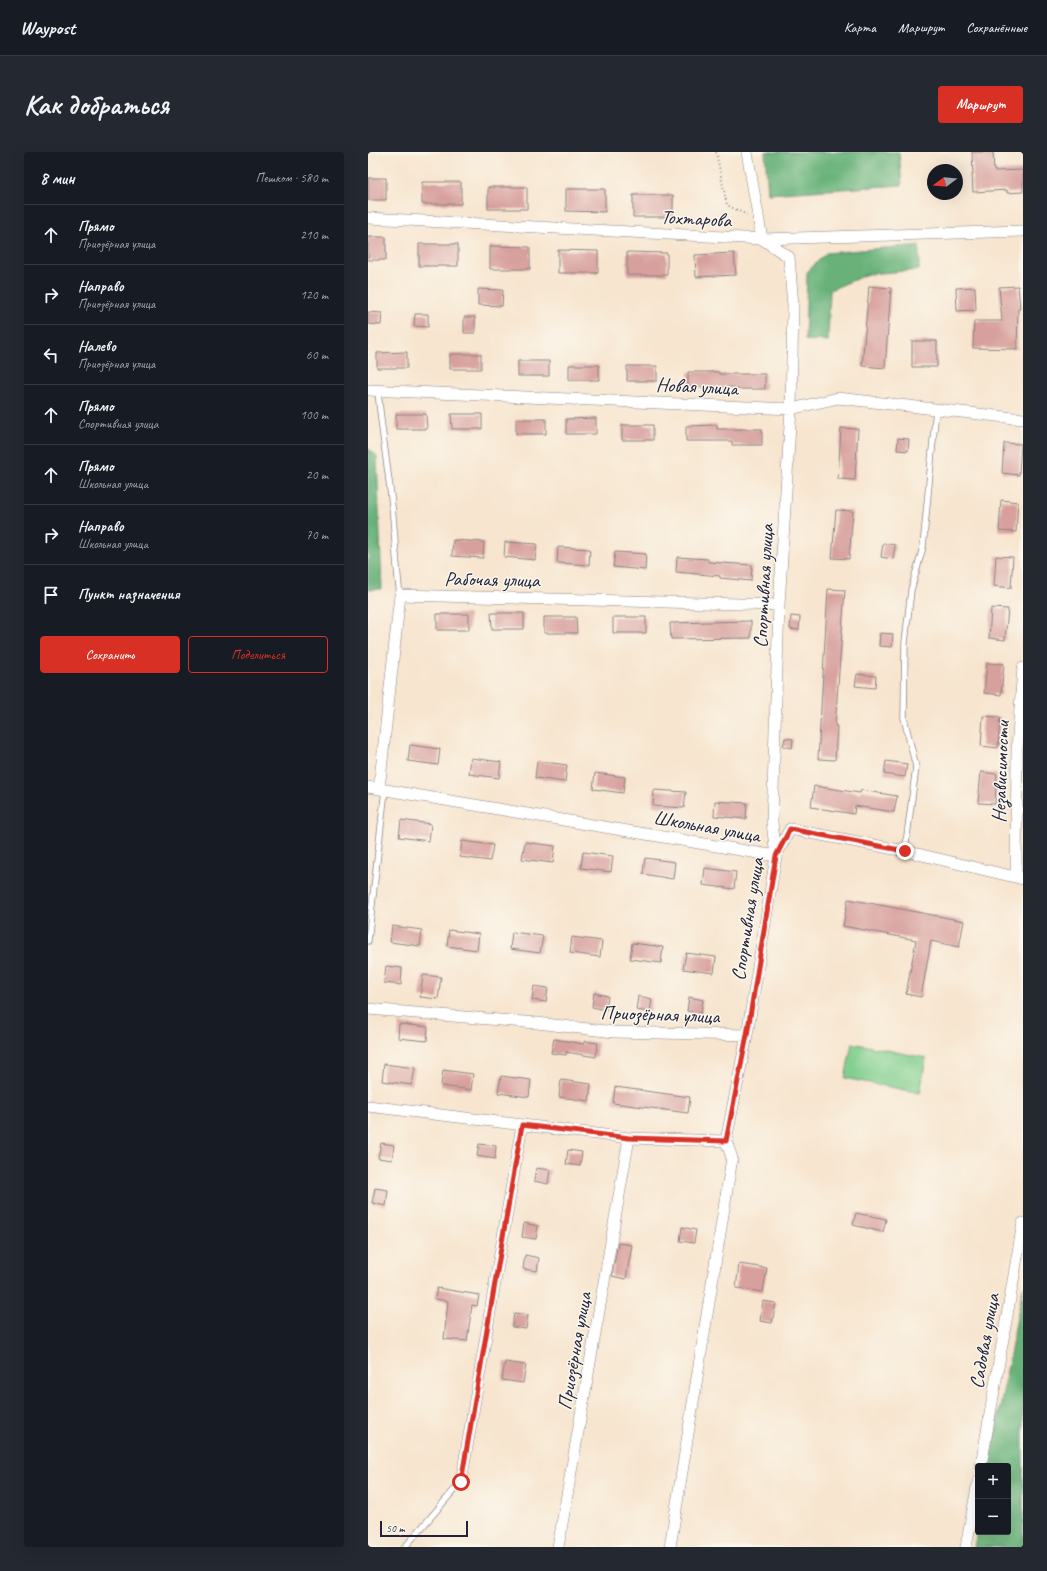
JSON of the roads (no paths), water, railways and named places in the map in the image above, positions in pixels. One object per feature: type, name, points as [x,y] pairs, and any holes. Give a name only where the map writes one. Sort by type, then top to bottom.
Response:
[{"type":"street","points":[[747,152],[762,239]]},
{"type":"street","name":"Тохтарова","points":[[368,218],[762,239],[1023,231]]},
{"type":"street","name":"Спортивная улица","points":[[747,1035],[776,856],[772,822],[779,605],[791,408],[793,306],[789,258],[762,239]]},
{"type":"street","name":"Новая улица","points":[[373,390],[791,408],[838,398],[1023,419]]},
{"type":"street","points":[[377,789],[400,595]]},
{"type":"street","name":"Рабочая улица","points":[[400,595],[779,605]]},
{"type":"street","name":"Независимости","points":[[1019,878],[1017,749],[1023,668]]},
{"type":"street","name":"Школьная улица","points":[[377,789],[776,856],[790,829],[905,851],[1019,878]]},
{"type":"street","name":"Приозёрная улица","points":[[368,1008],[537,1023],[614,1032],[747,1035],[726,1141]]},
{"type":"street","points":[[368,1106],[629,1138],[726,1141],[732,1158],[670,1547]]},
{"type":"street","points":[[461,1482],[522,1125]]},
{"type":"street","name":"Приозёрная улица","points":[[558,1547],[629,1138]]},
{"type":"street","name":"Садовая улица","points":[[982,1463],[1023,1223]]},
{"type":"street","points":[[966,1547],[975,1498]]},
{"type":"lane","points":[[373,390],[381,424],[392,506],[396,568],[400,595]]},
{"type":"lane","points":[[905,851],[916,767],[904,718],[905,643],[911,590],[923,547],[936,409]]},
{"type":"lane","points":[[368,941],[377,789]]},
{"type":"lane","points":[[405,1547],[461,1482]]}]
